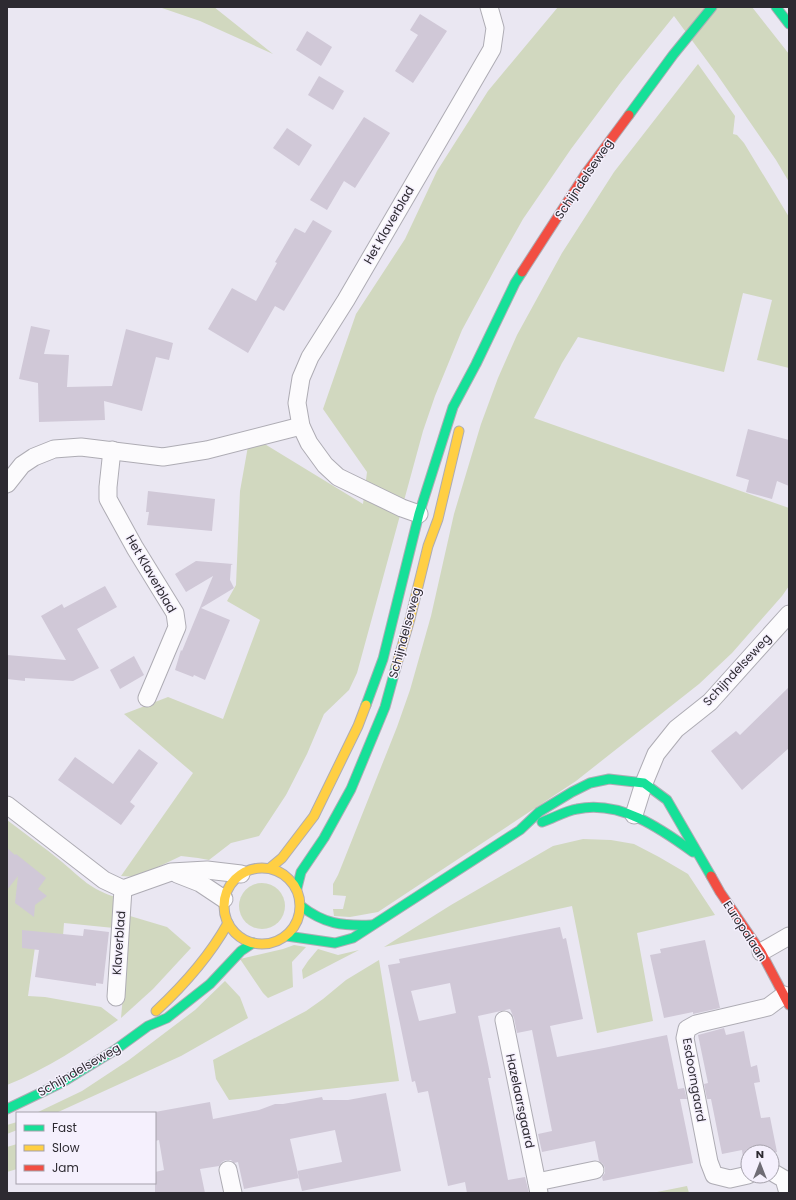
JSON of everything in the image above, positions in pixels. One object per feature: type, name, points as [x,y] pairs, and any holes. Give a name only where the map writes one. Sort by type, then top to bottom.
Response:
[{"type":"main road","name":"Schijndelseweg","points":[[270,868],[282,858],[314,816],[358,726],[383,659],[419,514],[453,407],[516,283],[586,173],[672,55],[712,7]]},
{"type":"main road","points":[[776,7],[789,24]]},
{"type":"main road","name":"Schijndelseweg","points":[[467,400],[476,364]]},
{"type":"main road","name":"Schijndelseweg","points":[[297,888],[301,872],[324,838],[351,789],[385,707],[410,619],[428,546],[438,519],[462,421]]},
{"type":"main road","points":[[419,514],[427,521],[428,546]]},
{"type":"main road","points":[[287,936],[339,943],[352,938],[520,830],[539,812],[572,792],[590,783],[609,779],[644,783]]},
{"type":"main road","name":"Europalaan","points":[[644,783],[667,800],[720,892],[761,952],[786,1000]]},
{"type":"main road","points":[[520,830],[544,822],[562,813],[578,809],[615,809],[634,815]]},
{"type":"main road","name":"Europalaan","points":[[634,815],[667,833],[701,857]]},
{"type":"main road","points":[[270,868],[285,875],[297,888],[301,906],[297,922],[287,936],[271,944],[253,944],[232,931],[224,908],[224,899],[233,881],[241,874],[250,870],[270,868]]},
{"type":"main road","points":[[301,906],[312,915],[326,921],[346,926],[374,925]]},
{"type":"main road","name":"Schijndelseweg","points":[[148,1026],[154,1012],[172,996],[211,951],[228,923]]},
{"type":"main road","name":"Schijndelseweg","points":[[7,1109],[61,1083],[114,1050],[148,1026],[167,1018],[210,984],[241,951],[253,944]]},
{"type":"street","name":"Het Klaverblad","points":[[419,514],[402,508],[338,477],[325,465],[309,443],[301,426],[297,403],[301,378],[310,357],[346,300],[492,50],[495,28],[489,7]]},
{"type":"street","points":[[7,484],[22,465],[34,456],[54,449],[81,447],[163,456],[186,454],[301,426]]},
{"type":"street","name":"Het Klaverblad","points":[[112,450],[108,499],[131,541],[175,613],[177,628],[148,698]]},
{"type":"street","name":"Schijndelseweg","points":[[634,815],[644,783],[656,754],[676,729],[710,702],[789,614]]},
{"type":"street","points":[[7,805],[104,880],[123,888],[171,872],[207,870],[241,874]]},
{"type":"street","points":[[171,872],[200,883],[224,899]]},
{"type":"street","name":"Klaverblad","points":[[116,997],[123,888]]},
{"type":"street","points":[[761,952],[789,936]]},
{"type":"street","name":"Esdoorngaard","points":[[740,1177],[730,1179],[714,1175],[709,1162],[685,1038],[687,1029],[696,1024],[768,1007],[786,1000]]},
{"type":"street","name":"Hazelaarsgaard","points":[[504,1020],[538,1188],[595,1170]]},
{"type":"street","points":[[228,1170],[232,1193]]},
{"type":"street","points":[[780,1176],[784,1178],[788,1193]]},
{"type":"green space","points":[[159,7],[214,7],[273,54],[200,21]]},
{"type":"green space","points":[[558,7],[752,7],[789,54],[789,182],[776,160],[716,73],[674,16],[621,82],[571,149],[523,219],[462,330],[435,396],[423,431],[357,673],[349,690],[324,714],[307,754],[286,795],[259,836],[231,843],[209,860],[181,856],[137,877],[121,876],[193,773],[124,714],[168,697],[223,719],[260,620],[227,601],[236,585],[240,491],[250,435],[363,504],[367,472],[323,409],[356,314],[405,239],[437,171],[488,91]]},
{"type":"green space","points":[[698,64],[735,116],[733,134],[737,135],[744,143],[789,217],[789,368],[757,360],[772,300],[743,293],[724,372],[578,337],[562,363],[534,418],[789,508],[789,586],[732,653],[699,684],[576,781],[378,912],[350,917],[334,916],[333,909],[343,909],[346,896],[333,895],[333,884],[338,875],[397,727],[410,690],[431,616],[454,514],[481,424],[498,378],[517,335],[562,253],[614,172]]},
{"type":"green space","points":[[7,820],[55,856],[87,883],[100,891],[116,897],[114,928],[64,923],[63,936],[35,947],[28,996],[45,997],[101,1007],[118,1020],[64,1056],[36,1072],[7,1085],[8,1067]]},
{"type":"green space","points":[[583,839],[611,840],[634,844],[659,857],[688,874],[715,915],[637,933],[653,1021],[597,1033],[572,906],[384,947],[451,905],[553,846]]},
{"type":"green space","points":[[262,883],[275,887],[281,893],[285,906],[281,919],[275,925],[262,929],[249,925],[243,919],[239,906],[243,893],[249,887]]},
{"type":"green space","points":[[130,916],[167,927],[191,948],[153,989],[121,1018]]},
{"type":"green space","points":[[294,945],[306,947],[292,962],[293,987],[268,998],[240,959]]},
{"type":"green space","points":[[318,949],[338,955],[359,950],[303,979],[302,970]]},
{"type":"green space","points":[[379,960],[399,1081],[229,1100],[216,1079],[213,1060],[306,1011],[346,980]]},
{"type":"green space","points":[[225,981],[240,997],[248,1018],[181,1056],[58,1112],[38,1112],[82,1091],[129,1060],[195,1010]]},
{"type":"green space","points":[[16,1122],[16,1130],[7,1134],[7,1125]]},
{"type":"green space","points":[[16,1144],[16,1169],[7,1172],[7,1147]]},
{"type":"green space","points":[[687,1186],[689,1193],[652,1193]]},
{"type":"building","points":[[420,14],[447,31],[413,83],[395,71],[418,35],[410,30]]},
{"type":"building","points":[[307,31],[332,47],[321,66],[296,50]]},
{"type":"building","points":[[319,76],[344,91],[333,110],[308,95]]},
{"type":"building","points":[[364,117],[390,133],[355,188],[344,181],[327,210],[310,200]]},
{"type":"building","points":[[287,128],[312,145],[299,166],[273,148]]},
{"type":"building","points":[[313,220],[332,231],[284,311],[275,306],[248,353],[208,329],[232,288],[256,301],[277,263],[275,262],[295,228],[305,233]]},
{"type":"building","points":[[31,326],[50,330],[44,354],[69,355],[67,387],[112,386],[126,329],[173,343],[169,360],[156,357],[142,411],[104,401],[105,420],[39,422],[38,383],[19,379]]},
{"type":"building","points":[[748,429],[789,440],[789,486],[777,481],[772,499],[746,492],[749,480],[736,476]]},
{"type":"building","points":[[148,491],[215,499],[212,531],[147,525],[149,512],[146,512]]},
{"type":"building","points":[[196,561],[233,564],[231,565],[230,580],[234,588],[201,608],[230,620],[205,680],[194,675],[193,677],[175,670],[181,650],[182,651],[213,576],[186,592],[175,574]]},
{"type":"building","points":[[105,586],[117,607],[77,629],[99,668],[73,681],[25,678],[25,681],[7,679],[7,655],[66,660],[41,616],[62,604],[64,608]]},
{"type":"building","points":[[134,656],[144,675],[120,689],[110,670]]},
{"type":"building","points":[[789,687],[789,748],[742,790],[711,751],[736,731],[740,735]]},
{"type":"building","points":[[139,749],[158,763],[130,802],[135,806],[121,825],[58,780],[75,757],[113,784]]},
{"type":"building","points":[[7,848],[46,878],[38,889],[47,896],[35,905],[34,917],[15,903],[18,876],[7,890]]},
{"type":"building","points":[[560,927],[563,939],[566,938],[583,1019],[550,1026],[557,1057],[667,1035],[678,1089],[684,1088],[687,1099],[680,1099],[693,1163],[603,1181],[602,1177],[605,1173],[605,1168],[599,1161],[595,1141],[542,1152],[538,1134],[552,1131],[532,1030],[517,1033],[514,1018],[510,1009],[478,1016],[491,1078],[488,1078],[508,1180],[525,1177],[529,1193],[467,1193],[465,1182],[448,1186],[428,1091],[418,1093],[415,1081],[412,1082],[388,965],[400,963],[399,959]],"holes":[[[450,983],[456,1013],[419,1021],[411,991]]]},
{"type":"building","points":[[84,929],[109,932],[103,984],[96,983],[96,986],[35,977],[39,950],[22,948],[22,930],[83,936]]},
{"type":"building","points":[[705,940],[720,1008],[664,1018],[650,955],[661,953],[660,949]]},
{"type":"building","points":[[724,1028],[726,1035],[744,1031],[751,1067],[757,1065],[760,1082],[754,1083],[761,1118],[770,1117],[775,1144],[740,1144],[740,1150],[722,1154],[711,1099],[707,1099],[704,1084],[708,1083],[698,1035]]},
{"type":"building","points":[[386,1093],[401,1171],[302,1191],[299,1178],[244,1189],[238,1162],[234,1163],[231,1160],[226,1160],[219,1166],[200,1169],[205,1193],[155,1193],[156,1172],[164,1170],[159,1140],[156,1141],[155,1112],[210,1102],[213,1119],[259,1110],[275,1104],[322,1097],[323,1100],[348,1100]],"holes":[[[335,1130],[342,1162],[297,1171],[290,1139]]]},
{"type":"traffic: fast","points":[[629,115],[673,55],[712,7]]},
{"type":"traffic: fast","points":[[776,7],[789,24]]},
{"type":"traffic: fast","points":[[366,705],[383,659],[419,514],[453,407],[476,364],[515,283],[522,272]]},
{"type":"traffic: fast","points":[[297,888],[301,872],[324,838],[351,789],[385,707],[396,667]]},
{"type":"traffic: fast","points":[[287,936],[335,943],[353,938],[520,830],[539,812],[590,783],[609,779],[644,783],[667,800],[711,876]]},
{"type":"traffic: fast","points":[[542,822],[568,811],[577,809],[593,807],[609,809],[624,812],[653,825],[693,852]]},
{"type":"traffic: fast","points":[[301,906],[318,917],[334,923],[371,925]]},
{"type":"traffic: fast","points":[[7,1109],[61,1083],[115,1050],[148,1026],[167,1018],[210,984],[241,951],[253,943]]},
{"type":"traffic: slow","points":[[396,667],[410,619],[428,546],[438,519],[459,431]]},
{"type":"traffic: slow","points":[[270,868],[282,858],[314,816],[358,726],[366,705]]},
{"type":"traffic: slow","points":[[255,868],[269,868],[283,874],[294,885],[300,899],[300,906],[300,913],[297,921],[289,933],[283,938],[269,944],[255,944],[241,938],[230,927],[224,913],[224,899],[230,885],[241,874],[255,868]]},
{"type":"traffic: slow","points":[[156,1011],[195,970],[213,947],[228,923]]},
{"type":"traffic: jam","points":[[522,272],[586,173],[629,115]]},
{"type":"traffic: jam","points":[[711,876],[720,892],[761,952],[789,1005]]}]
